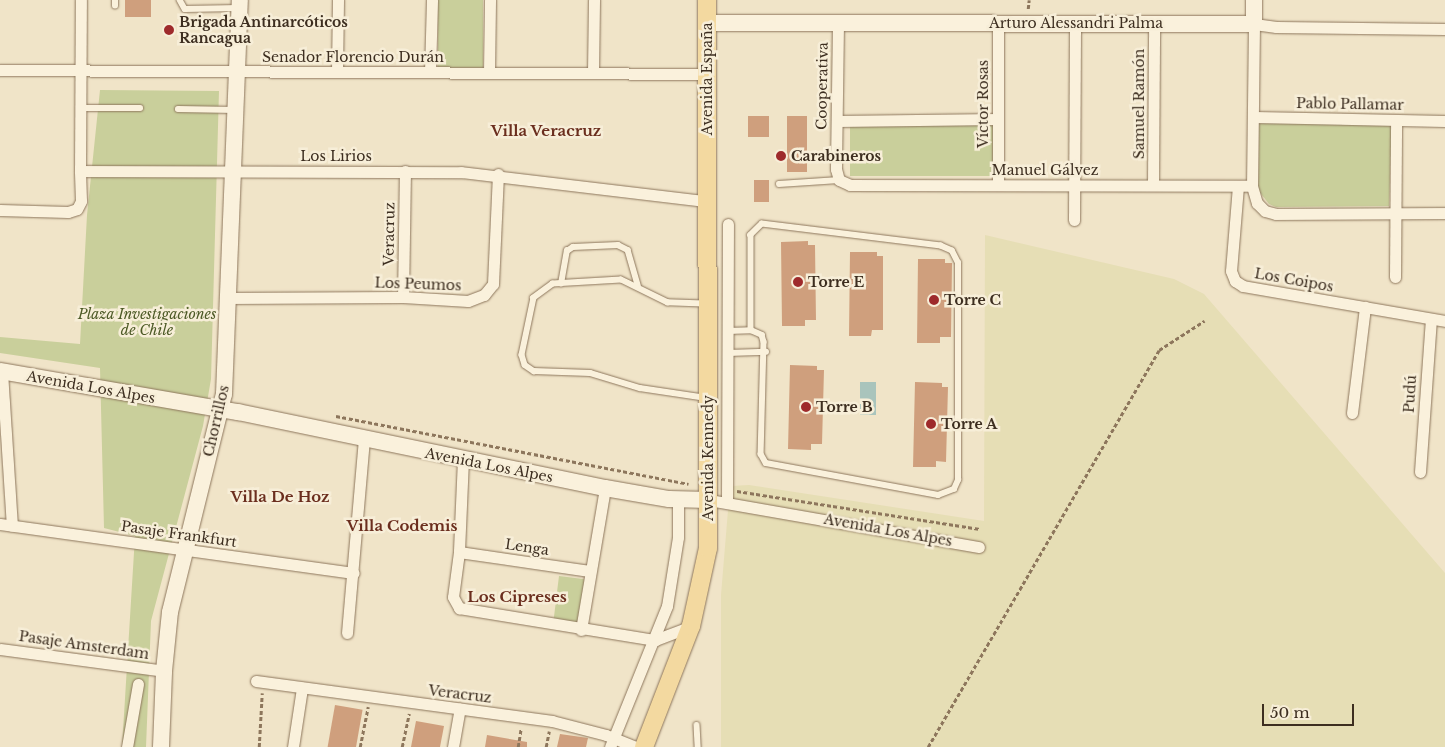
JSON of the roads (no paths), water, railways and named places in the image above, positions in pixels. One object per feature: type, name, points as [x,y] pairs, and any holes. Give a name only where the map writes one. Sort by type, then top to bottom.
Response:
[{"type":"main road","name":"Avenida España","points":[[707,0],[707,158]]},
{"type":"main road","name":"Avenida Kennedy","points":[[644,747],[691,626],[708,548],[707,158]]},
{"type":"street","points":[[0,210],[68,212],[77,209],[81,201],[81,0]]},
{"type":"street","points":[[337,72],[338,0]]},
{"type":"street","points":[[430,72],[432,0]]},
{"type":"street","points":[[490,0],[490,73]]},
{"type":"street","points":[[594,0],[594,73]]},
{"type":"street","points":[[1254,0],[1252,186],[1257,203],[1265,211],[1276,214],[1445,213]]},
{"type":"street","name":"Chorrillos","points":[[161,747],[164,671],[170,612],[222,409],[226,375],[226,298],[231,171],[240,71],[240,4]]},
{"type":"street","name":"Arturo Alessandri Palma","points":[[707,22],[1154,23],[1445,29]]},
{"type":"street","name":"Cooperativa","points":[[838,23],[836,168],[839,180]]},
{"type":"street","name":"Víctor Rosas","points":[[998,23],[998,185]]},
{"type":"street","points":[[1074,220],[1075,23]]},
{"type":"street","name":"Samuel Ramón","points":[[1153,185],[1154,23]]},
{"type":"street","name":"Senador Florencio Durán","points":[[0,70],[707,74]]},
{"type":"street","name":"Pablo Pallamar","points":[[1254,117],[1445,120]]},
{"type":"street","points":[[837,121],[998,119]]},
{"type":"street","points":[[1395,277],[1396,120]]},
{"type":"street","name":"Los Lirios","points":[[80,171],[405,171],[498,174],[706,202]]},
{"type":"street","name":"Veracruz","points":[[403,297],[405,171]]},
{"type":"street","name":"Los Peumos","points":[[226,298],[403,297],[468,301],[484,295],[493,284],[498,174]]},
{"type":"street","name":"Manuel Gálvez","points":[[839,180],[850,185],[1252,186]]},
{"type":"street","name":"Los Coipos","points":[[1238,186],[1231,271],[1235,281],[1243,286],[1445,321]]},
{"type":"street","name":"Avenida Kennedy","points":[[728,224],[728,496]]},
{"type":"street","points":[[1352,413],[1365,308]]},
{"type":"street","name":"Pudú","points":[[1420,472],[1431,319]]},
{"type":"street","points":[[707,331],[727,331]]},
{"type":"street","points":[[707,353],[728,353]]},
{"type":"street","points":[[1,372],[12,526]]},
{"type":"street","name":"Avenida Los Alpes","points":[[1,372],[222,409],[364,440],[604,488],[678,500],[709,494],[728,496],[979,547]]},
{"type":"street","points":[[347,633],[354,573],[364,440]]},
{"type":"street","points":[[463,459],[459,552],[453,597],[460,608],[581,630],[655,640],[691,626]]},
{"type":"street","points":[[581,630],[604,488]]},
{"type":"street","points":[[612,742],[655,640],[671,590],[678,537],[678,500]]},
{"type":"street","name":"Pasaje Frankfurt","points":[[0,524],[354,573]]},
{"type":"street","name":"Lenga","points":[[459,552],[590,571]]},
{"type":"street","name":"Pasaje Amsterdam","points":[[0,649],[164,671]]},
{"type":"street","name":"Veracruz","points":[[259,681],[552,721],[612,742],[635,747]]},
{"type":"street","points":[[127,747],[138,684]]},
{"type":"street","points":[[293,747],[302,688]]},
{"type":"street","points":[[452,747],[460,709]]},
{"type":"lane","points":[[180,0],[186,9],[240,4]]},
{"type":"lane","points":[[81,108],[140,108]]},
{"type":"lane","points":[[178,109],[237,110]]},
{"type":"lane","points":[[779,184],[839,180]]},
{"type":"lane","points":[[727,331],[751,330],[762,335],[766,352],[761,454],[766,463],[938,495],[950,492],[957,485],[958,263],[952,251],[942,246],[762,224],[751,235],[751,330]]},
{"type":"lane","points":[[561,284],[567,251],[573,247],[618,245],[628,250],[638,286]]},
{"type":"lane","points":[[706,304],[668,303],[638,286],[620,280],[561,284],[542,289],[534,298],[522,355],[525,365],[534,371],[590,373],[640,388],[708,398]]},
{"type":"lane","points":[[728,353],[766,352]]},
{"type":"lane","points":[[697,725],[698,747]]},
{"type":"water","points":[[860,382],[876,382],[876,415],[860,415]]},
{"type":"place","name":"Brigada Antinarcóticos Rancagua","points":[[169,30]]},
{"type":"place","name":"Carabineros","points":[[781,156]]},
{"type":"place","name":"Torre E","points":[[798,282]]},
{"type":"place","name":"Torre C","points":[[934,300]]},
{"type":"place","name":"Torre B","points":[[806,407]]},
{"type":"place","name":"Torre A","points":[[931,424]]},
{"type":"district","name":"Villa Veracruz","points":[[546,131]]},
{"type":"district","name":"Villa De Hoz","points":[[280,497]]},
{"type":"district","name":"Villa Codemis","points":[[402,526]]},
{"type":"district","name":"Los Cipreses","points":[[517,597]]},
{"type":"park label","name":"Plaza Investigaciones de Chile","points":[[147,322]]}]
